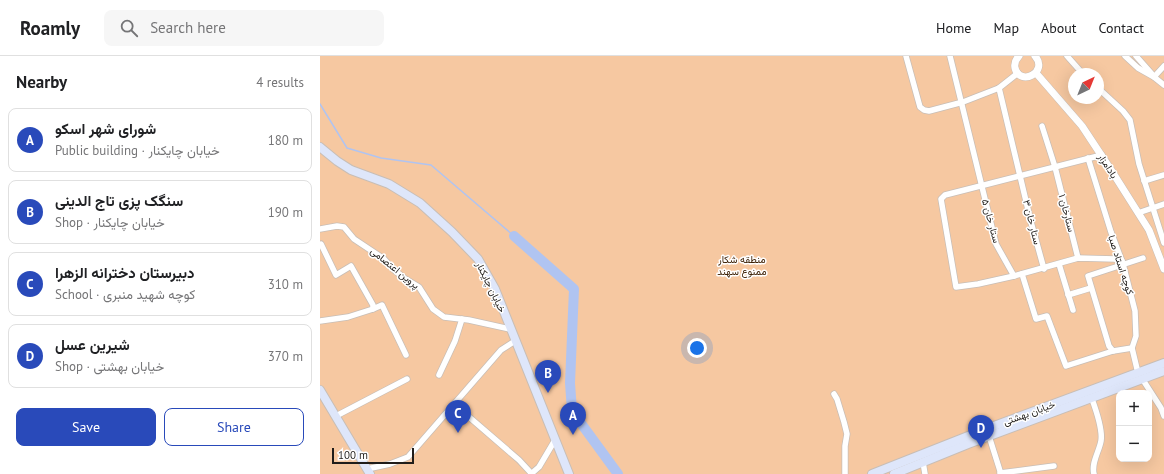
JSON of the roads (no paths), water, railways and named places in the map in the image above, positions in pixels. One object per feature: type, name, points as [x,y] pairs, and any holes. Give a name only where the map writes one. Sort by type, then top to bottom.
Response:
[{"type":"main road","name":"خیابان چایکنار","points":[[320,147],[351,170],[389,184],[420,203],[452,232],[478,259],[495,290],[569,474]]},
{"type":"main road","name":"خیابان بهشتی","points":[[894,474],[989,436],[1092,399],[1164,363]]},
{"type":"main road","name":"خیابان بهشتی","points":[[872,474],[993,426],[1140,376],[1164,371]]},
{"type":"main road","points":[[320,390],[322,399],[336,416],[368,471]]},
{"type":"street","points":[[906,56],[918,102],[920,107],[924,110],[930,110],[962,102],[999,88],[1018,73]]},
{"type":"street","name":"ستار خان ۵","points":[[950,56],[996,244],[1014,276]]},
{"type":"street","points":[[1067,56],[1078,68]]},
{"type":"street","points":[[1126,56],[1138,68],[1154,77],[1164,85]]},
{"type":"street","points":[[1136,56],[1143,62],[1154,77]]},
{"type":"street","points":[[1017,57],[1015,66],[1018,73],[1025,77],[1029,77],[1036,73],[1039,66],[1037,57]]},
{"type":"street","points":[[1154,77],[1164,66]]},
{"type":"street","name":"بادامزار","points":[[1036,73],[1082,126],[1102,155],[1149,230],[1164,269]]},
{"type":"street","name":"ستار خان ۳","points":[[999,88],[1031,222],[1044,269]]},
{"type":"street","points":[[1104,94],[1130,120],[1139,164],[1164,243]]},
{"type":"street","name":"ستارخان ۱","points":[[1042,126],[1055,167],[1078,258]]},
{"type":"street","points":[[1102,155],[945,195],[941,199],[956,287],[978,284],[1044,269],[1078,258],[1115,259],[1122,262]]},
{"type":"street","name":"کوچه استاد صبا","points":[[1088,158],[1122,262],[1136,311],[1136,336],[1132,348],[1140,376]]},
{"type":"street","points":[[1144,181],[1164,175]]},
{"type":"street","points":[[1138,213],[1164,204]]},
{"type":"street","name":"پروین اعتصامی","points":[[320,229],[337,226],[344,227],[354,239],[384,259],[404,278],[419,287],[433,309],[444,317],[462,319],[510,329]]},
{"type":"street","points":[[321,244],[336,275],[351,266],[373,309]]},
{"type":"street","points":[[1112,351],[1109,346],[1088,276],[1122,262],[1143,258]]},
{"type":"street","points":[[1059,264],[1073,310]]},
{"type":"street","points":[[1022,274],[1036,319],[1047,316],[1066,366],[1112,351],[1132,348]]},
{"type":"street","points":[[1068,295],[1091,288]]},
{"type":"street","points":[[320,321],[348,317],[382,305],[406,355]]},
{"type":"street","points":[[439,375],[456,341],[462,319]]},
{"type":"street","points":[[368,471],[408,457],[501,350],[515,341]]},
{"type":"street","points":[[1140,376],[1164,416]]},
{"type":"street","points":[[336,416],[407,379]]},
{"type":"street","points":[[834,394],[844,422],[846,434],[844,446],[845,474]]},
{"type":"street","points":[[1092,399],[1099,420],[1101,440],[1095,459],[1093,470],[1094,474]]},
{"type":"street","points":[[454,404],[519,460],[532,474],[539,467],[555,440]]},
{"type":"street","points":[[989,436],[1000,474],[1054,466]]},
{"type":"street","points":[[922,462],[925,474]]},
{"type":"waterway","points":[[320,104],[347,148],[381,158],[431,165],[514,236]]},
{"type":"waterway","points":[[514,236],[574,289],[570,383],[572,411],[618,474]]},
{"type":"place","name":"سنگک پزی تاج الدینی","points":[[548,393]]},
{"type":"place","name":"دبیرستان دخترانه الزهرا","points":[[458,433]]},
{"type":"place","name":"شورای شهر اسکو","points":[[573,435]]},
{"type":"place","name":"شیرین عسل","points":[[981,448]]},
{"type":"park label","name":"منطقه شکار ممنوع سهند","points":[[742,264]]}]
